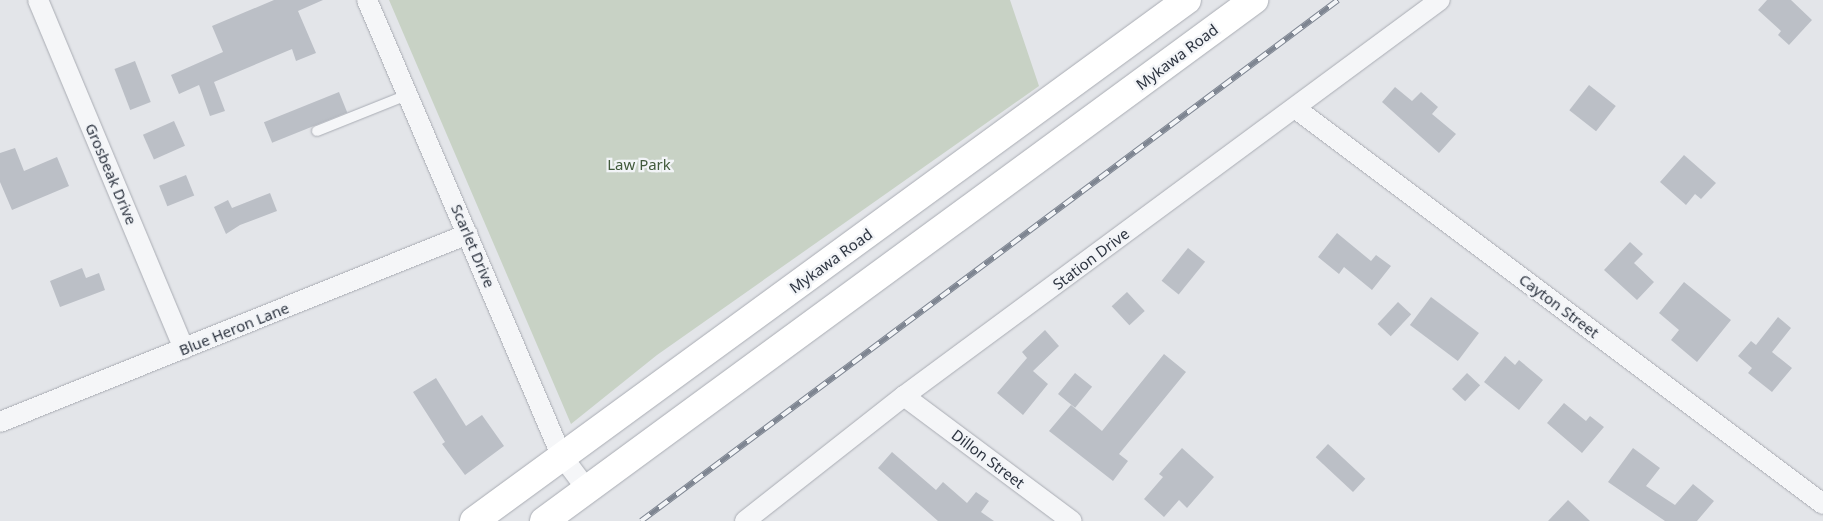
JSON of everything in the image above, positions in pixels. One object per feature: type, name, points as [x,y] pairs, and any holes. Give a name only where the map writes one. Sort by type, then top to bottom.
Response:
[{"type":"main road","name":"Mykawa Road","points":[[474,521],[561,455],[813,274],[1187,0]]},
{"type":"main road","name":"Mykawa Road","points":[[544,521],[586,488],[838,306],[1254,0]]},
{"type":"main road","points":[[813,274],[838,306]]},
{"type":"street","name":"Grosbeak Drive","points":[[38,0],[184,349]]},
{"type":"street","name":"Scarlet Drive","points":[[367,0],[561,455],[586,488]]},
{"type":"street","name":"Station Drive","points":[[745,521],[904,396],[1440,0]]},
{"type":"street","name":"Cayton Street","points":[[1295,108],[1823,504]]},
{"type":"street","name":"Blue Heron Lane","points":[[0,422],[468,234]]},
{"type":"street","name":"Dillon Street","points":[[904,396],[1072,521]]},
{"type":"lane","points":[[317,131],[407,95]]},
{"type":"green space","name":"Law Park","points":[[389,0],[1010,0],[1039,86],[657,355],[571,424]]},
{"type":"building","points":[[274,0],[323,0],[298,11],[316,53],[296,61],[292,49],[214,82],[225,111],[210,116],[199,85],[179,94],[171,75],[223,52],[212,26]]},
{"type":"building","points":[[1767,0],[1791,0],[1812,20],[1789,45],[1778,35],[1781,31],[1758,10]]},
{"type":"building","points":[[135,61],[151,102],[130,110],[114,69]]},
{"type":"building","points":[[1589,85],[1616,106],[1596,131],[1569,110]]},
{"type":"building","points":[[1395,87],[1412,101],[1421,92],[1438,107],[1432,114],[1456,134],[1439,153],[1382,102]]},
{"type":"building","points":[[339,92],[347,112],[272,143],[264,122]]},
{"type":"building","points":[[174,121],[185,146],[154,159],[143,135]]},
{"type":"building","points":[[15,148],[24,171],[57,157],[69,186],[12,210],[0,182],[0,153]]},
{"type":"building","points":[[1684,155],[1716,183],[1701,199],[1695,194],[1686,205],[1660,182]]},
{"type":"building","points":[[186,175],[194,195],[167,206],[159,186]]},
{"type":"building","points":[[270,193],[277,211],[240,225],[226,234],[214,207],[228,200],[232,208]]},
{"type":"building","points":[[1337,233],[1371,261],[1376,255],[1391,266],[1372,290],[1344,267],[1339,274],[1318,257]]},
{"type":"building","points":[[1630,242],[1643,254],[1634,263],[1654,282],[1637,300],[1604,270]]},
{"type":"building","points":[[1188,248],[1205,262],[1179,294],[1162,281]]},
{"type":"building","points":[[82,268],[86,278],[99,273],[105,290],[60,307],[50,281]]},
{"type":"building","points":[[1684,282],[1731,320],[1697,362],[1671,340],[1679,330],[1659,313]]},
{"type":"building","points":[[1127,292],[1145,311],[1129,325],[1112,306]]},
{"type":"building","points":[[1431,297],[1479,333],[1458,361],[1410,325]]},
{"type":"building","points":[[1398,302],[1411,314],[1391,336],[1378,324]]},
{"type":"building","points":[[1778,317],[1791,328],[1772,352],[1792,368],[1772,392],[1748,373],[1752,368],[1738,356],[1751,341],[1756,345]]},
{"type":"building","points":[[1045,330],[1059,346],[1033,371],[1048,384],[1023,415],[997,393],[1027,358],[1022,352]]},
{"type":"building","points":[[1164,354],[1186,372],[1119,454],[1128,461],[1113,481],[1049,431],[1071,405],[1102,431]]},
{"type":"building","points":[[1505,356],[1515,365],[1519,360],[1543,380],[1519,410],[1484,382]]},
{"type":"building","points":[[1075,373],[1092,387],[1075,408],[1058,394]]},
{"type":"building","points":[[1467,373],[1480,385],[1465,401],[1452,389]]},
{"type":"building","points":[[436,378],[466,426],[482,415],[504,446],[465,475],[442,444],[445,442],[413,392]]},
{"type":"building","points":[[1564,403],[1586,421],[1590,416],[1604,427],[1582,453],[1547,423]]},
{"type":"building","points":[[1328,444],[1365,479],[1353,492],[1316,457]]},
{"type":"building","points":[[1182,448],[1214,477],[1187,508],[1179,500],[1164,517],[1144,499],[1163,477],[1159,474]]},
{"type":"building","points":[[1633,448],[1660,468],[1646,486],[1675,505],[1693,484],[1714,501],[1697,521],[1665,521],[1608,482]]},
{"type":"building","points":[[892,452],[936,490],[943,482],[967,503],[976,492],[989,501],[981,512],[994,521],[938,521],[878,468]]},
{"type":"building","points":[[1568,500],[1590,521],[1548,521]]},
{"type":"railway","points":[[641,521],[1338,0]]}]
